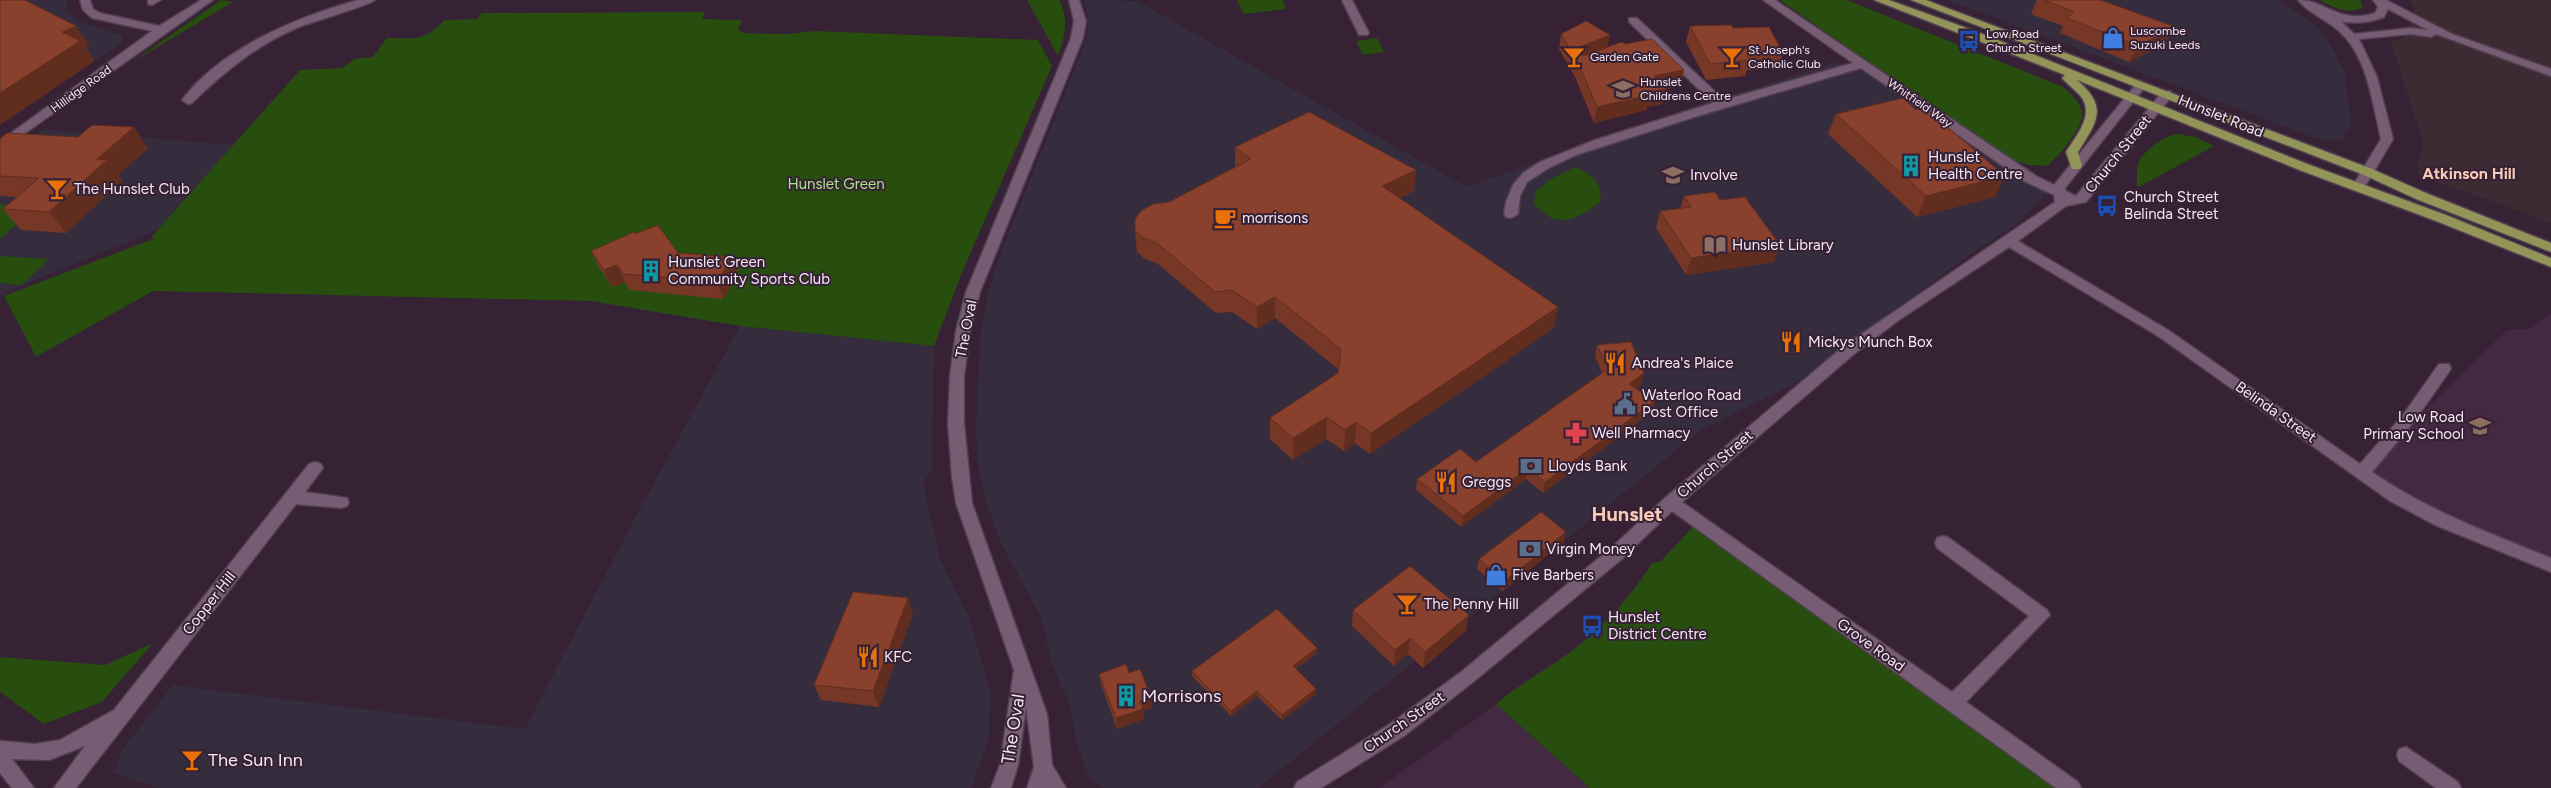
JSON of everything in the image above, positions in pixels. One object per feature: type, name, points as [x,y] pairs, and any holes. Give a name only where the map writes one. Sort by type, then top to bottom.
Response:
[{"type":"main road","name":"Hunslet Road","points":[[1879,0],[1971,32],[2055,68],[2551,263]]},
{"type":"main road","name":"Hunslet Road","points":[[1916,0],[2368,172],[2421,196],[2551,248]]},
{"type":"main road","points":[[2055,68],[2084,92],[2092,105],[2094,116],[2072,152],[2076,166]]},
{"type":"street","points":[[85,0],[88,10],[96,16],[161,30]]},
{"type":"street","name":"Hillidge Road","points":[[0,147],[161,30],[208,0]]},
{"type":"street","points":[[330,0],[340,8]]},
{"type":"street","points":[[188,100],[209,78],[257,42],[340,8],[370,0]]},
{"type":"street","name":"The Oval","points":[[1037,788],[1043,767],[1038,714],[964,503],[956,423],[958,376],[963,331],[973,292],[1077,38],[1080,21],[1074,0]]},
{"type":"street","points":[[1347,0],[1363,32]]},
{"type":"street","name":"Whitfield Way","points":[[1768,0],[2031,179],[2065,199]]},
{"type":"street","points":[[2357,39],[2372,19],[2383,11],[2379,1]]},
{"type":"street","points":[[2379,1],[2448,36],[2551,73]]},
{"type":"street","points":[[2307,3],[2343,18],[2372,19],[2448,36]]},
{"type":"street","points":[[2307,3],[2357,39],[2372,80],[2387,139],[2358,187]]},
{"type":"street","points":[[1633,20],[1648,40],[1722,104]]},
{"type":"street","points":[[2357,39],[2411,31],[2448,36]]},
{"type":"street","points":[[1511,214],[1511,202],[1519,184],[1531,172],[1586,147],[1722,104],[1864,64]]},
{"type":"street","name":"Church Street","points":[[2065,199],[2059,188],[2141,85]]},
{"type":"street","name":"Church Street","points":[[1304,788],[1397,730],[1467,677],[1617,553],[1671,502],[1849,350],[1894,317],[2009,241],[2065,199],[2081,199],[2167,94]]},
{"type":"street","name":"Belinda Street","points":[[2009,241],[2163,333],[2305,431],[2396,497],[2441,520],[2551,565]]},
{"type":"street","points":[[2361,473],[2408,419],[2444,368]]},
{"type":"street","name":"Copper Hill","points":[[64,788],[315,468]]},
{"type":"street","points":[[292,497],[342,502]]},
{"type":"street","name":"Grove Road","points":[[1671,502],[2071,788]]},
{"type":"street","points":[[1943,543],[2040,615],[1952,704]]},
{"type":"street","name":"The Oval","points":[[1002,788],[1009,765],[1022,670]]},
{"type":"street","name":"Copper Hill","points":[[0,749],[28,754],[56,751],[82,739],[125,710]]},
{"type":"street","points":[[2406,755],[2451,788]]},
{"type":"street","points":[[0,759],[24,788]]},
{"type":"street","points":[[1043,767],[1056,788]]},
{"type":"shaded area","points":[[0,0],[67,0],[68,12],[76,20],[121,35],[123,40],[120,45],[95,61]]},
{"type":"shaded area","points":[[1084,0],[1137,1],[1467,187],[1698,105],[1834,63],[1862,64],[2048,193],[2016,224],[1969,255],[1794,384],[1703,429],[1258,788],[1105,788],[1090,780],[1076,741],[1069,702],[1051,663],[1042,619],[1001,543],[987,504],[978,466],[976,428],[981,328],[988,294],[995,268],[1087,38],[1089,22]]},
{"type":"shaded area","points":[[1947,0],[2276,0],[2314,24],[2327,38],[2345,73],[2351,125],[2342,140],[2318,139]]},
{"type":"shaded area","points":[[2409,0],[2551,0],[2551,223],[2419,175],[2418,162],[2423,148],[2420,132],[2391,42],[2406,36],[2414,10]]},
{"type":"shaded area","points":[[44,129],[233,145],[157,230],[8,291],[0,298],[0,159]]},
{"type":"shaded area","name":"Low Road Primary School","points":[[2551,313],[2551,565],[2361,473],[2507,330],[2532,328]]},
{"type":"shaded area","points":[[740,326],[934,346],[932,470],[923,483],[940,559],[969,617],[990,691],[989,738],[971,788],[158,788],[114,773],[122,750],[173,685],[525,729],[637,514]]},
{"type":"shaded area","points":[[1496,704],[1590,788],[1379,788]]},
{"type":"green space","points":[[221,0],[233,2],[129,64]]},
{"type":"green space","points":[[1027,0],[1059,0],[1064,13],[1065,28],[1058,56]]},
{"type":"green space","points":[[1237,0],[1286,0],[1282,1],[1286,9],[1243,14]]},
{"type":"green space","points":[[1780,0],[1847,0],[2063,87],[2081,107],[2082,117],[2079,125],[2064,149],[2047,166],[2030,165],[2003,158]]},
{"type":"green space","points":[[2320,0],[2360,0],[2363,7],[2341,10]]},
{"type":"green space","name":"Hunslet Green","points":[[705,12],[702,19],[742,20],[738,30],[744,33],[787,34],[814,31],[1038,40],[1052,66],[963,270],[934,346],[740,326],[591,301],[153,291],[36,357],[4,296],[153,239],[152,236],[300,70],[343,68],[354,59],[373,57],[387,38],[419,37],[431,32],[445,20],[477,19],[482,13]]},
{"type":"green space","points":[[1377,38],[1384,52],[1363,55],[1356,41]]},
{"type":"green space","points":[[2178,134],[2196,137],[2214,146],[2137,188],[2137,167],[2144,154],[2167,137]]},
{"type":"green space","points":[[1575,167],[1591,176],[1598,184],[1600,202],[1575,218],[1558,220],[1550,217],[1542,212],[1534,203],[1536,191],[1551,179]]},
{"type":"green space","points":[[0,204],[36,207],[0,239]]},
{"type":"green space","points":[[0,256],[49,259],[22,285],[0,283]]},
{"type":"green space","points":[[1698,521],[2071,788],[1590,788],[1496,704],[1582,643],[1620,606],[1652,563],[1661,561]]},
{"type":"green space","points":[[153,643],[102,702],[44,724],[0,692],[0,657],[105,665]]},
{"type":"building","points":[[0,0],[25,0],[76,26],[62,32],[80,41],[0,93]]},
{"type":"building","points":[[2044,0],[2101,0],[2175,27],[2138,46],[2067,18],[2074,12]]},
{"type":"building","points":[[1586,21],[1610,35],[1577,48],[1578,55],[1587,55],[1621,42],[1626,44],[1652,39],[1684,70],[1654,76],[1666,89],[1648,92],[1650,95],[1597,107],[1578,62],[1561,34]]},
{"type":"building","points":[[1731,25],[1733,28],[1769,27],[1783,53],[1747,55],[1750,60],[1710,64],[1690,26]]},
{"type":"building","points":[[1903,98],[1916,110],[1925,108],[2005,176],[1926,196],[1836,114]]},
{"type":"building","name":"Morrisons","points":[[1309,112],[1416,170],[1382,186],[1558,307],[1371,433],[1356,422],[1345,430],[1327,417],[1293,438],[1270,418],[1338,373],[1341,349],[1275,297],[1257,307],[1232,290],[1215,292],[1157,243],[1142,237],[1135,230],[1135,219],[1141,211],[1153,204],[1169,202],[1251,159],[1235,147]]},
{"type":"building","points":[[92,125],[134,127],[97,159],[107,160],[49,212],[3,209],[39,178],[0,176],[0,139],[7,133],[78,137]]},
{"type":"building","name":"Hunslet Library","points":[[1715,192],[1720,200],[1745,197],[1780,245],[1691,258],[1660,211],[1691,207],[1684,196]]},
{"type":"building","points":[[658,225],[678,253],[732,257],[717,282],[623,274],[617,265],[604,270],[591,251],[634,232],[635,234]]},
{"type":"building","points":[[1631,342],[1644,373],[1629,384],[1655,401],[1545,482],[1528,468],[1463,516],[1417,479],[1460,449],[1476,462],[1608,369],[1597,345]]},
{"type":"building","name":"Virgin Money","points":[[1541,512],[1566,532],[1505,581],[1479,559]]},
{"type":"building","name":"The Penny Hill","points":[[1410,566],[1469,615],[1425,652],[1410,638],[1395,650],[1353,610]]},
{"type":"building","name":"KFC","points":[[853,592],[908,598],[873,691],[814,685]]},
{"type":"building","name":"Morrisons","points":[[1277,609],[1317,648],[1293,666],[1316,689],[1282,715],[1257,691],[1231,711],[1192,671]]},
{"type":"building","name":"Morrisons","points":[[1126,664],[1129,673],[1140,669],[1151,697],[1140,701],[1143,709],[1116,718],[1099,674]]},
{"type":"place","name":"Luscombe Suzuki Leeds","points":[[2113,38]]},
{"type":"place","name":"Low Road Church Street","points":[[1969,41]]},
{"type":"place","name":"Garden Gate","points":[[1574,57]]},
{"type":"place","name":"St Joseph's Catholic Club","points":[[1732,57]]},
{"type":"place","name":"Hunslet Childrens Centre","points":[[1623,89]]},
{"type":"place","name":"Hunslet Health Centre","points":[[1911,166]]},
{"type":"place","name":"Involve","points":[[1673,175]]},
{"type":"place","name":"The Hunslet Club","points":[[57,189]]},
{"type":"place","name":"Church Street Belinda Street","points":[[2107,206]]},
{"type":"place","name":"morrisons","points":[[1225,218]]},
{"type":"place","name":"Hunslet Library","points":[[1715,245]]},
{"type":"place","name":"Hunslet Green Community Sports Club","points":[[651,271]]},
{"type":"place","name":"Mickys Munch Box","points":[[1791,342]]},
{"type":"place","name":"Andrea's Plaice","points":[[1615,363]]},
{"type":"place","name":"Waterloo Road Post Office","points":[[1625,404]]},
{"type":"place","name":"Low Road Primary School","points":[[2480,426]]},
{"type":"place","name":"Well Pharmacy","points":[[1576,433]]},
{"type":"place","name":"Lloyds Bank","points":[[1531,466]]},
{"type":"place","name":"Greggs","points":[[1446,482]]},
{"type":"place","name":"Virgin Money","points":[[1530,549]]},
{"type":"place","name":"Five Barbers","points":[[1496,575]]},
{"type":"place","name":"The Penny Hill","points":[[1407,604]]},
{"type":"place","name":"Hunslet District Centre","points":[[1592,626]]},
{"type":"place","name":"KFC","points":[[868,657]]},
{"type":"place","name":"Morrisons","points":[[1126,696]]},
{"type":"place","name":"The Sun Inn","points":[[192,760]]},
{"type":"district","name":"Atkinson Hill","points":[[2469,173]]},
{"type":"district","name":"Hunslet","points":[[1627,514]]}]
